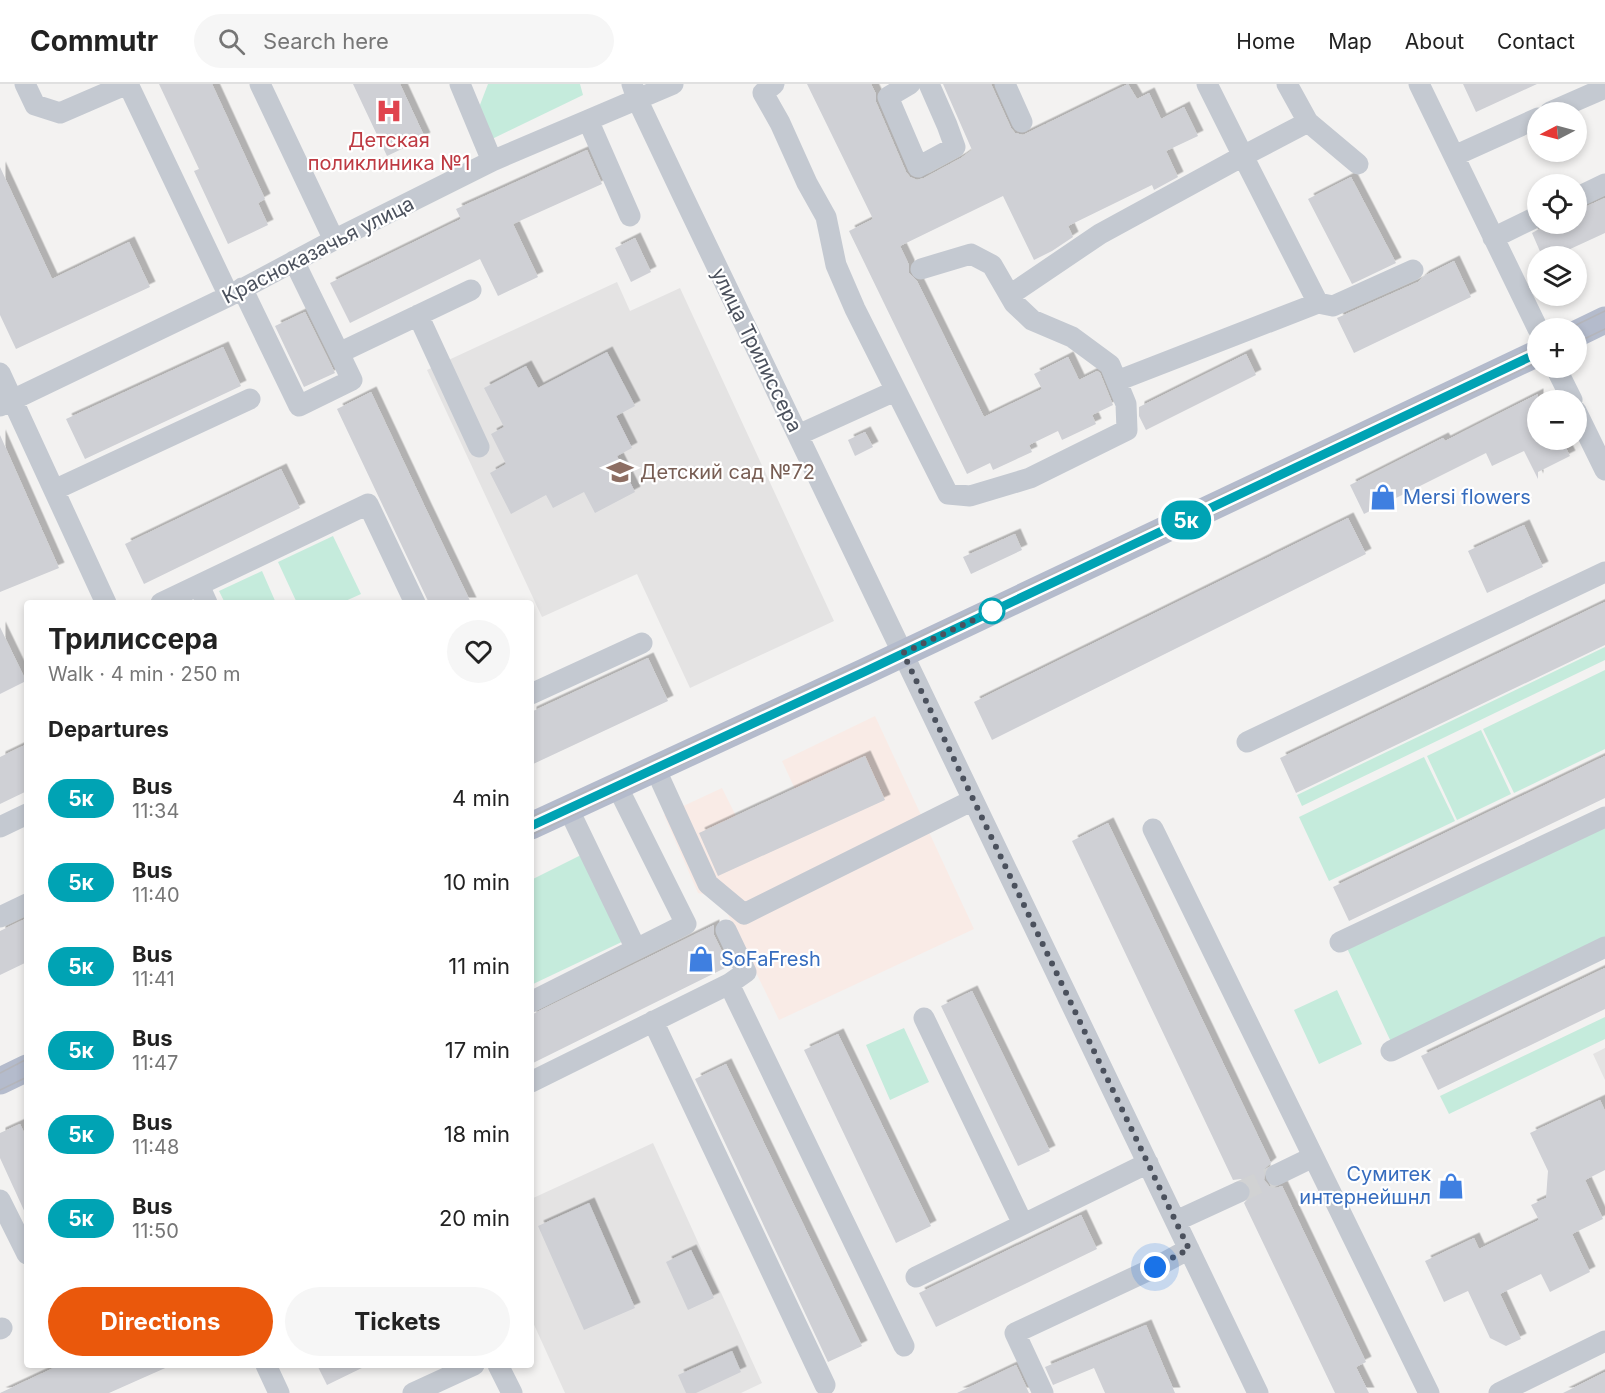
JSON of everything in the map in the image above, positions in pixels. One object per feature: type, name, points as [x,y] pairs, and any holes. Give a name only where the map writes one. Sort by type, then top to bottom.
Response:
[{"type":"main road","points":[[1587,329],[1605,320]]},
{"type":"main road","points":[[534,825],[1527,358]]},
{"type":"main road","points":[[0,1081],[24,1069]]},
{"type":"street","points":[[25,84],[35,105],[60,113],[128,84],[235,292],[298,406],[352,380],[294,261]]},
{"type":"street","points":[[260,84],[334,240]]},
{"type":"street","points":[[460,84],[492,161]]},
{"type":"street","name":"Красноказачья улица","points":[[6,403],[235,292],[492,161],[588,120],[635,92],[673,84]]},
{"type":"street","points":[[774,84],[763,93],[826,217],[836,265],[895,391],[948,494],[970,496],[1030,477],[1127,430],[1126,404],[1110,364],[1072,338],[1032,320],[1014,303],[992,265],[971,254],[921,268]]},
{"type":"street","points":[[910,84],[888,97],[918,167],[955,147],[929,84]]},
{"type":"street","points":[[1005,84],[1022,122]]},
{"type":"street","points":[[1208,84],[1318,303]]},
{"type":"street","points":[[1287,84],[1308,122],[1358,165]]},
{"type":"street","points":[[1419,84],[1533,318]]},
{"type":"street","points":[[1573,102],[1605,88]]},
{"type":"street","name":"улица Трилиссера","points":[[635,92],[1258,1393]]},
{"type":"street","points":[[588,120],[630,216]]},
{"type":"street","points":[[1010,295],[1100,234],[1308,122]]},
{"type":"street","points":[[1454,156],[1527,123]]},
{"type":"street","points":[[1587,193],[1605,184]]},
{"type":"street","points":[[1493,238],[1527,221]]},
{"type":"street","points":[[1117,381],[1318,303],[1333,306],[1413,270]]},
{"type":"street","points":[[339,353],[471,290]]},
{"type":"street","points":[[418,315],[479,447]]},
{"type":"street","points":[[0,373],[6,403],[54,490],[105,600]]},
{"type":"street","points":[[798,435],[895,391]]},
{"type":"street","points":[[54,490],[250,399]]},
{"type":"street","points":[[1587,433],[1605,470]]},
{"type":"street","points":[[175,600],[203,594],[368,504],[414,600]]},
{"type":"street","points":[[1247,742],[1605,572]]},
{"type":"street","points":[[534,693],[642,643]]},
{"type":"street","points":[[655,768],[708,884],[744,914],[974,800]]},
{"type":"street","points":[[534,1000],[686,924],[617,786]]},
{"type":"street","points":[[568,808],[636,949]]},
{"type":"street","points":[[0,827],[24,815]]},
{"type":"street","points":[[1340,942],[1605,817]]},
{"type":"street","points":[[1153,829],[1429,1393]]},
{"type":"street","points":[[0,917],[24,905]]},
{"type":"street","points":[[534,1080],[729,984],[746,972],[726,930]]},
{"type":"street","points":[[1390,1051],[1605,947]]},
{"type":"street","points":[[729,984],[904,1346]]},
{"type":"street","points":[[924,1018],[1023,1224]]},
{"type":"street","points":[[653,1021],[825,1385]]},
{"type":"street","points":[[1276,1175],[1313,1157]]},
{"type":"street","points":[[916,1277],[1148,1162]]},
{"type":"street","points":[[1176,1221],[1239,1192]]},
{"type":"street","points":[[0,1200],[24,1248]]},
{"type":"street","points":[[1043,1393],[1015,1333],[1189,1249]]},
{"type":"street","points":[[1499,1393],[1605,1341]]},
{"type":"street","points":[[267,1368],[279,1393]]},
{"type":"street","points":[[413,1393],[467,1368]]},
{"type":"street","points":[[500,1368],[512,1393]]},
{"type":"shaded area","name":"Детский сад №72","points":[[617,282],[630,311],[680,288],[834,621],[690,688],[637,574],[542,617],[427,370]]},
{"type":"shaded area","points":[[875,716],[974,929],[779,1020],[720,898],[698,893],[664,815],[722,788],[736,816],[795,789],[782,761]]},
{"type":"shaded area","points":[[1605,1048],[1605,1080],[1593,1054]]},
{"type":"shaded area","points":[[653,1143],[762,1383],[741,1393],[565,1393],[534,1325],[534,1198]]},
{"type":"green space","points":[[488,84],[580,84],[583,95],[492,139],[478,110]]},
{"type":"green space","points":[[333,536],[361,594],[348,600],[296,600],[278,562]]},
{"type":"green space","points":[[262,571],[275,600],[224,600],[219,591]]},
{"type":"green space","points":[[1605,647],[1605,660],[1302,806],[1297,795]]},
{"type":"green space","points":[[1605,670],[1605,749],[1514,793],[1483,729]]},
{"type":"green space","points":[[1481,730],[1511,794],[1457,820],[1427,756]]},
{"type":"green space","points":[[1424,757],[1455,821],[1329,881],[1299,817]]},
{"type":"green space","points":[[1605,823],[1605,941],[1392,1044],[1346,946]]},
{"type":"green space","points":[[585,853],[628,939],[534,984],[534,878]]},
{"type":"green space","points":[[1337,990],[1362,1044],[1319,1064],[1294,1010]]},
{"type":"green space","points":[[1605,1017],[1605,1039],[1449,1114],[1440,1096]]},
{"type":"green space","points":[[904,1028],[929,1082],[890,1100],[866,1045]]},
{"type":"building","points":[[159,84],[212,84],[265,199],[258,203],[268,225],[228,244],[194,171],[199,169]]},
{"type":"building","name":"Детская поликлиника №1","points":[[353,84],[400,84],[425,138],[387,156]]},
{"type":"building","points":[[807,84],[871,84],[876,94],[876,102],[906,172],[917,180],[972,150],[943,84],[991,84],[1011,128],[1015,133],[1023,135],[1128,84],[1137,99],[1149,93],[1161,119],[1184,107],[1198,136],[1166,151],[1178,177],[1154,190],[1152,185],[1068,226],[1073,237],[1034,260],[1003,196],[900,246],[909,265],[909,273],[917,281],[984,417],[1042,389],[1034,374],[1068,357],[1079,380],[1097,371],[1100,373],[1113,405],[1092,415],[1096,424],[1062,440],[1058,431],[1029,445],[1032,452],[993,470],[990,463],[967,474],[849,231],[873,219]]},
{"type":"building","points":[[1463,84],[1537,84],[1476,112]]},
{"type":"building","points":[[587,150],[602,184],[513,224],[538,277],[498,296],[480,259],[350,323],[330,283],[461,219],[456,209]]},
{"type":"building","points":[[0,167],[52,279],[129,242],[150,287],[16,349],[0,315]]},
{"type":"building","points":[[1351,177],[1396,263],[1352,284],[1308,199]]},
{"type":"building","points":[[1605,198],[1605,233],[1577,246],[1538,246],[1532,234],[1587,234],[1587,206]]},
{"type":"building","points":[[635,238],[651,272],[631,282],[615,248]]},
{"type":"building","points":[[1454,261],[1471,297],[1354,353],[1337,318],[1418,282],[1424,276]]},
{"type":"building","points":[[305,312],[335,373],[304,387],[275,326]]},
{"type":"building","points":[[223,347],[241,386],[85,459],[66,419]]},
{"type":"building","points":[[607,352],[635,406],[616,416],[632,448],[617,456],[635,492],[595,513],[584,492],[553,508],[546,495],[511,514],[490,473],[506,464],[491,434],[504,427],[484,388],[526,366],[538,388]]},
{"type":"building","points":[[1246,354],[1256,375],[1146,430],[1139,416],[1139,407]]},
{"type":"building","points":[[371,392],[470,600],[428,600],[337,409]]},
{"type":"building","points":[[1527,400],[1527,450],[1567,450],[1570,456],[1538,472],[1538,479],[1524,451],[1492,466],[1486,453],[1364,514],[1350,485],[1443,438],[1445,441]]},
{"type":"building","points":[[865,432],[873,447],[855,456],[848,440]]},
{"type":"building","points":[[0,435],[59,568],[0,592]]},
{"type":"building","points":[[281,469],[300,508],[144,584],[125,544]]},
{"type":"building","points":[[1348,518],[1366,554],[992,740],[974,702]]},
{"type":"building","points":[[1524,525],[1543,567],[1487,593],[1468,551]]},
{"type":"building","points":[[1015,534],[1022,550],[971,574],[963,557]]},
{"type":"building","points":[[1605,602],[1605,645],[1296,793],[1280,758]]},
{"type":"building","points":[[0,627],[24,677],[24,682],[0,694]]},
{"type":"building","points":[[648,658],[668,701],[534,764],[534,711]]},
{"type":"building","points":[[24,745],[24,792],[0,804],[0,757]]},
{"type":"building","points":[[865,756],[885,800],[718,876],[699,833]]},
{"type":"building","points":[[1605,756],[1605,798],[1349,921],[1333,887]]},
{"type":"building","points":[[1108,823],[1271,1163],[1265,1168],[1264,1180],[1269,1186],[1276,1188],[1282,1186],[1366,1362],[1356,1367],[1369,1393],[1335,1393],[1244,1203],[1252,1194],[1250,1186],[1241,1179],[1233,1180],[1072,841]]},
{"type":"building","points":[[24,919],[24,963],[0,975],[0,931]]},
{"type":"building","points":[[714,925],[714,935],[729,966],[534,1063],[534,1014]]},
{"type":"building","points":[[1605,968],[1605,1009],[1438,1090],[1421,1056]]},
{"type":"building","points":[[972,991],[1050,1151],[1018,1166],[941,1006]]},
{"type":"building","points":[[838,1034],[931,1226],[896,1243],[804,1050]]},
{"type":"building","points":[[726,1064],[862,1346],[828,1362],[695,1079]]},
{"type":"building","points":[[1600,1100],[1605,1111],[1605,1170],[1585,1180],[1603,1219],[1572,1234],[1590,1272],[1550,1292],[1541,1274],[1500,1294],[1521,1339],[1506,1346],[1490,1338],[1468,1291],[1444,1302],[1425,1261],[1474,1238],[1479,1249],[1539,1220],[1531,1205],[1546,1198],[1548,1171],[1530,1133]]},
{"type":"building","points":[[20,1124],[24,1133],[24,1210],[0,1158],[0,1133]]},
{"type":"building","points":[[589,1203],[635,1308],[584,1330],[538,1226]]},
{"type":"building","points":[[1081,1215],[1097,1249],[936,1327],[919,1293]]},
{"type":"building","points":[[691,1250],[714,1298],[688,1310],[666,1262]]},
{"type":"building","points":[[1146,1325],[1175,1393],[1105,1393],[1094,1368],[1053,1385],[1045,1367]]},
{"type":"building","points":[[732,1351],[741,1372],[696,1393],[686,1393],[678,1375]]},
{"type":"building","points":[[1016,1365],[1029,1393],[957,1393]]},
{"type":"building","points":[[54,1368],[165,1368],[109,1393],[0,1393]]},
{"type":"building","points":[[318,1368],[362,1368],[327,1385]]},
{"type":"building","points":[[1605,1372],[1605,1393],[1563,1393]]},
{"type":"tunnel","points":[[1239,1192],[1276,1175]]},
{"type":"tram line","points":[[1587,320],[1605,311]]},
{"type":"tram line","points":[[1587,338],[1605,329]]},
{"type":"tram line","points":[[534,816],[1527,350]]},
{"type":"tram line","points":[[534,834],[1527,367]]},
{"type":"tram line","points":[[0,1073],[24,1061]]},
{"type":"tram line","points":[[0,1090],[24,1078]]},
{"type":"bus line","name":"5к","points":[[534,825],[864,672],[1527,358]]},
{"type":"place","name":"Детская поликлиника №1","points":[[389,111]]},
{"type":"place","name":"Детский сад №72","points":[[620,472]]},
{"type":"place","name":"Mersi flowers","points":[[1383,497]]},
{"type":"place","name":"SoFaFresh","points":[[701,959]]},
{"type":"place","name":"Сумитек интернейшнл","points":[[1451,1186]]},
{"type":"route","points":[[992,611],[997,609],[903,653],[1189,1249],[1155,1267]]}]
